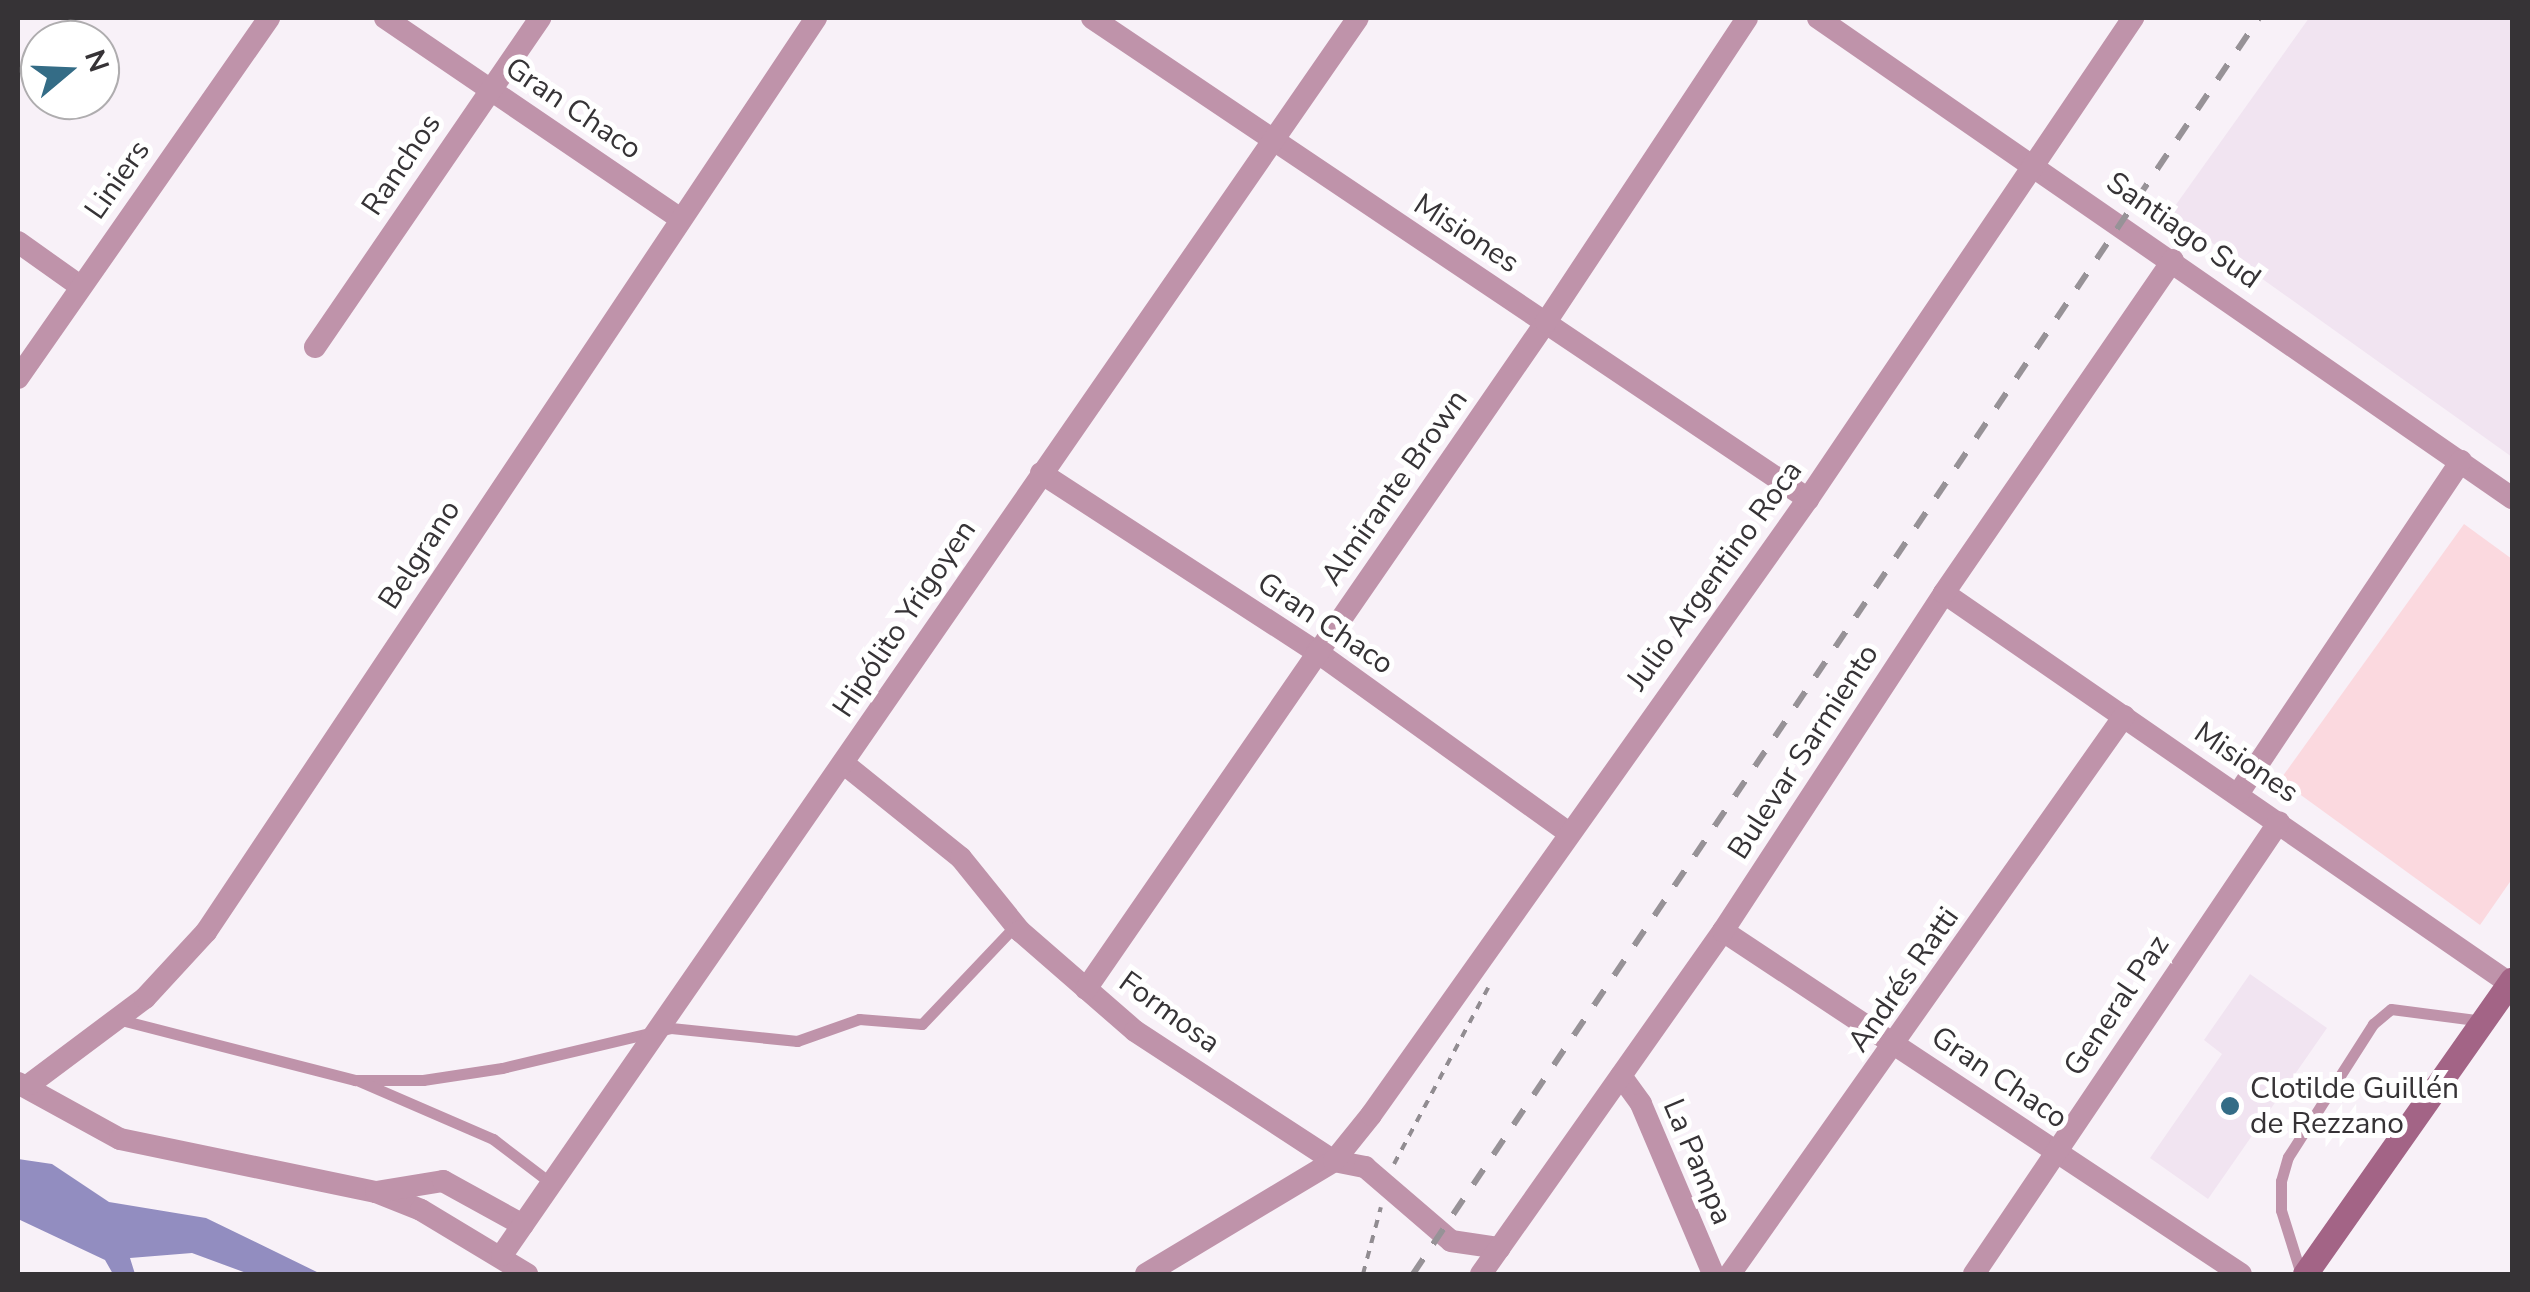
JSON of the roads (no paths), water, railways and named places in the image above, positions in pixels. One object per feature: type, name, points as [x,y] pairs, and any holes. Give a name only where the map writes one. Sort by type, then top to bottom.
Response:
[{"type":"street","name":"Liniers","points":[[18,378],[269,18]]},
{"type":"street","name":"Gran Chaco","points":[[385,18],[678,217]]},
{"type":"street","name":"Ranchos","points":[[315,347],[540,18]]},
{"type":"street","name":"Belgrano","points":[[24,1084],[117,1020],[206,932],[678,217],[816,18]]},
{"type":"street","name":"Misiones","points":[[1092,18],[1808,499]]},
{"type":"street","name":"Hipólito Yrigoyen","points":[[502,1254],[1041,473],[1275,144],[1358,18]]},
{"type":"street","name":"Almirante Brown","points":[[1086,989],[1546,322],[1747,18]]},
{"type":"street","name":"Santiago Sud","points":[[1818,18],[2174,260],[2512,498]]},
{"type":"street","name":"Julio Argentino Roca","points":[[1334,1162],[1808,499],[2133,18]]},
{"type":"street","points":[[18,242],[80,286]]},
{"type":"street","name":"Bulevar Sarmiento","points":[[1481,1274],[1724,930],[1944,593],[2174,260]]},
{"type":"street","points":[[2238,794],[2461,462]]},
{"type":"street","name":"Gran Chaco","points":[[1041,473],[1317,652],[1568,833]]},
{"type":"street","name":"Misiones","points":[[1944,593],[2512,983]]},
{"type":"street","name":"Andrés Ratti","points":[[1730,1274],[1896,1046],[2124,716]]},
{"type":"street","name":"Formosa","points":[[842,762],[961,858],[1015,926],[1134,1031],[1334,1162],[1365,1167],[1387,1183],[1414,1214],[1451,1240],[1500,1248]]},
{"type":"street","name":"General Paz","points":[[1974,1274],[2279,822]]},
{"type":"street","name":"Gran Chaco","points":[[1724,930],[2241,1274]]},
{"type":"street","points":[[2304,1274],[2512,983]]},
{"type":"street","name":"La Pampa","points":[[1621,1076],[1641,1104],[1713,1274]]},
{"type":"street","points":[[24,1084],[120,1138],[376,1192],[502,1254],[527,1274]]},
{"type":"street","points":[[1146,1274],[1334,1162]]},
{"type":"street","points":[[376,1192],[443,1181],[523,1225]]},
{"type":"lane","points":[[355,1080],[423,1080],[502,1068],[657,1031],[710,1029],[797,1041],[859,1019],[922,1024],[1015,926]]},
{"type":"lane","points":[[2304,1274],[2280,1210],[2281,1181],[2288,1157],[2374,1024],[2391,1009],[2484,1022]]},
{"type":"lane","points":[[117,1020],[355,1080],[493,1139],[552,1184]]},
{"type":"railway","points":[[1413,1274],[2259,18]]},
{"type":"place","name":"Clotilde Guillén de Rezzano","points":[[2230,1106]]}]
